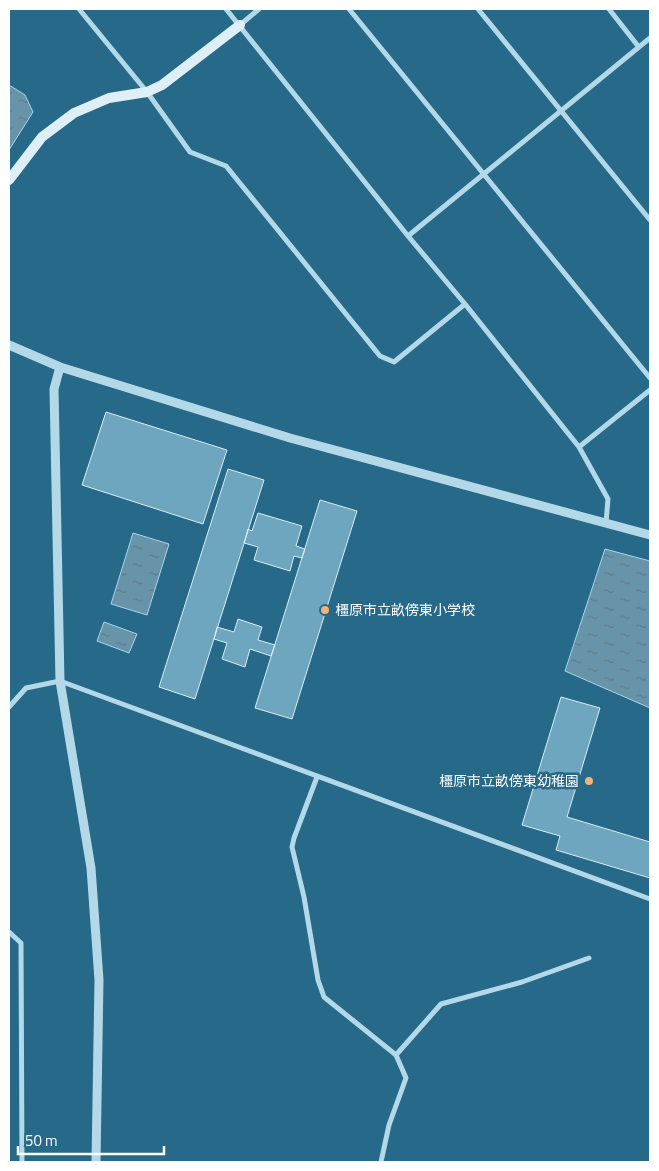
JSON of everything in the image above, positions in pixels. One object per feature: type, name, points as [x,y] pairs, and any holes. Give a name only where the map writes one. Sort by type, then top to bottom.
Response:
[{"type":"main road","points":[[9,180],[42,137],[74,113],[109,98],[147,92],[162,85],[240,25]]},
{"type":"street","points":[[79,9],[147,92],[190,152],[226,166],[380,356],[394,362],[465,304]]},
{"type":"street","points":[[226,9],[579,447],[608,499],[606,523]]},
{"type":"street","points":[[240,25],[259,9]]},
{"type":"street","points":[[349,9],[650,378]]},
{"type":"street","points":[[478,9],[650,220]]},
{"type":"street","points":[[609,9],[638,46]]},
{"type":"street","points":[[408,236],[650,38]]},
{"type":"street","points":[[9,345],[60,367],[290,438],[650,535]]},
{"type":"street","points":[[60,367],[54,389],[60,681],[92,868],[99,980],[96,1162]]},
{"type":"street","points":[[579,447],[650,390]]},
{"type":"street","points":[[9,707],[26,688],[60,681],[650,899]]},
{"type":"street","points":[[317,777],[292,847],[304,896],[318,980],[324,997],[396,1055],[406,1078],[389,1124],[381,1162]]},
{"type":"street","points":[[9,932],[21,943],[22,1162]]},
{"type":"street","points":[[396,1055],[441,1004],[522,982],[589,958]]},
{"type":"water","points":[[9,85],[25,95],[33,112],[9,150]]},
{"type":"water","points":[[133,533],[169,544],[147,615],[111,604]]},
{"type":"water","points":[[605,549],[650,561],[650,708],[565,671]]},
{"type":"water","points":[[104,622],[137,634],[129,653],[97,641]]},
{"type":"building","points":[[106,412],[227,450],[203,524],[82,485]]},
{"type":"building","points":[[228,469],[264,480],[195,699],[159,687]]},
{"type":"building","points":[[320,500],[357,511],[292,719],[255,708]]},
{"type":"building","points":[[258,513],[302,526],[296,546],[305,549],[302,558],[294,556],[290,571],[254,560],[258,547],[244,543],[248,529],[252,531]]},
{"type":"building","points":[[238,619],[262,627],[258,640],[275,645],[271,656],[250,649],[245,667],[222,659],[227,643],[214,639],[217,627],[234,632]]},
{"type":"building","points":[[561,697],[600,708],[567,817],[650,842],[650,878],[556,850],[560,836],[522,825]]},
{"type":"place","name":"橿原市立畝傍東小学校","points":[[325,610]]},
{"type":"place","name":"橿原市立畝傍東幼稚園","points":[[589,781]]}]
